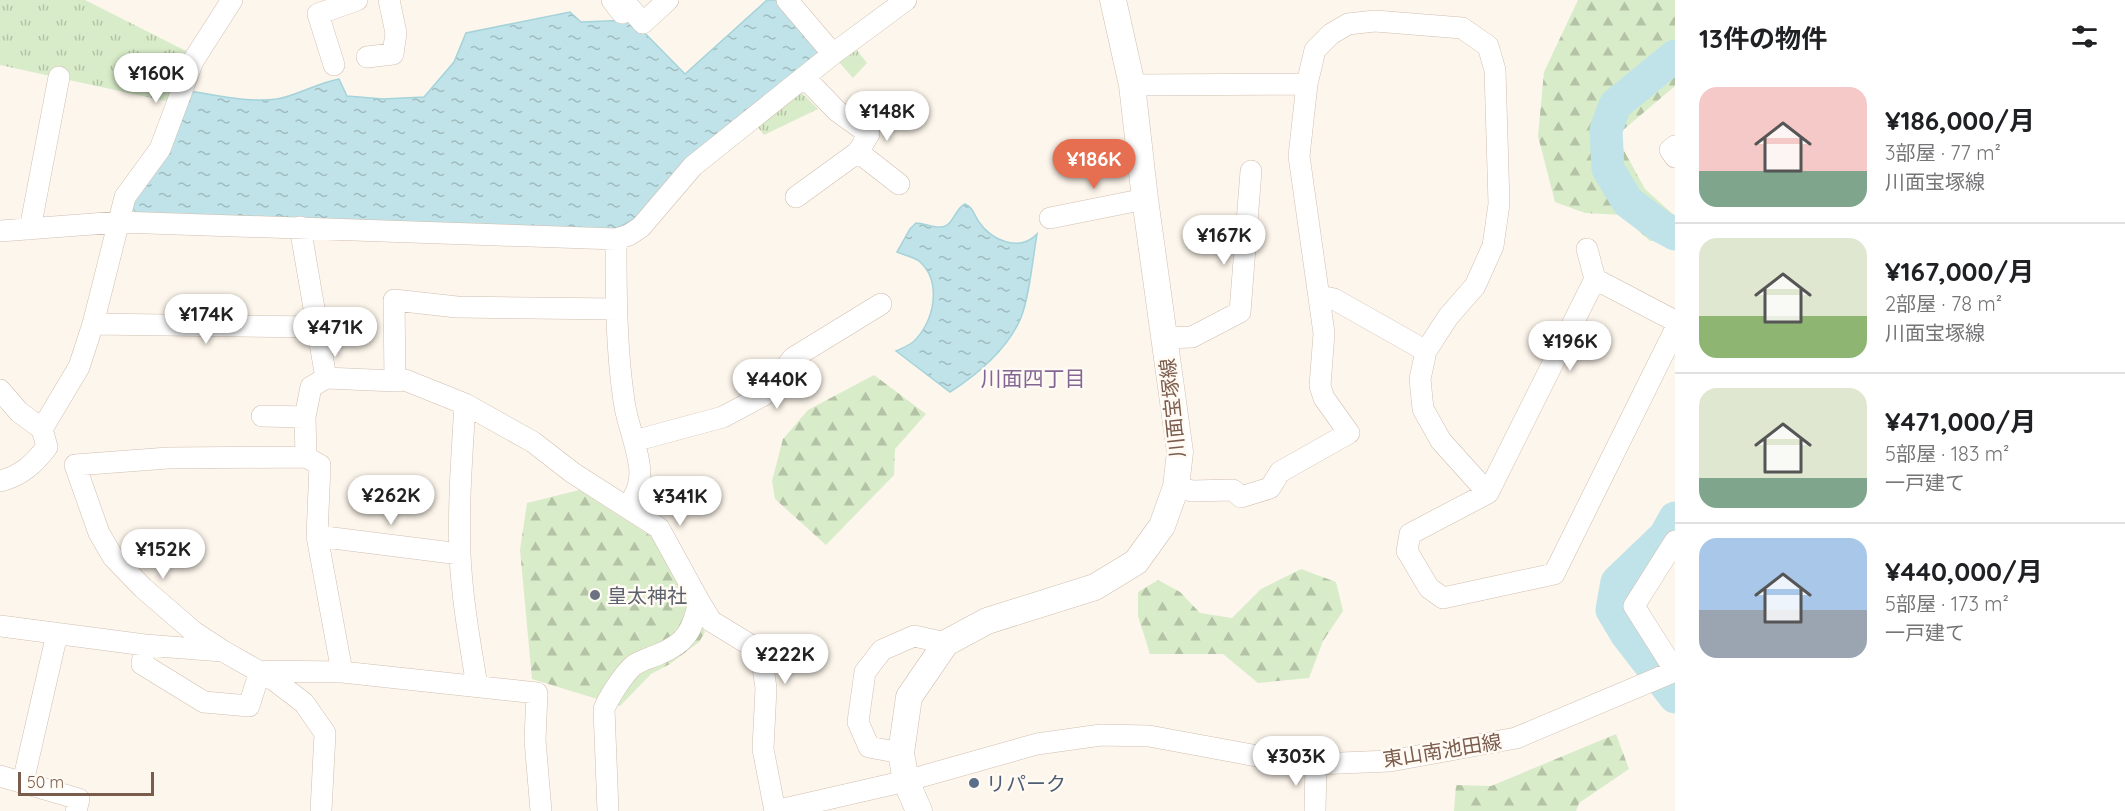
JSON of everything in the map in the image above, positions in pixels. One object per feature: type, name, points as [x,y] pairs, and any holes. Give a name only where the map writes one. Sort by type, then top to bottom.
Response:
[{"type":"street","points":[[0,481],[18,475],[36,462],[44,438],[79,367],[93,324],[125,197],[160,148],[194,61],[232,0]]},
{"type":"street","points":[[334,64],[318,14],[357,0]]},
{"type":"street","points":[[367,57],[393,54],[396,33],[389,0]]},
{"type":"street","points":[[612,0],[622,13],[630,8],[643,23],[668,0]]},
{"type":"street","points":[[787,0],[833,54]]},
{"type":"street","points":[[0,231],[119,222],[616,239],[629,235],[641,227],[693,166],[833,54],[906,0]]},
{"type":"street","name":"川面宝塚線","points":[[919,811],[906,781],[901,753],[909,697],[946,643],[987,621],[1095,587],[1136,562],[1162,526],[1176,488],[1180,452],[1145,199],[1132,85],[1113,0]]},
{"type":"street","points":[[1176,488],[1192,491],[1233,490],[1241,496],[1270,488],[1280,472],[1348,433],[1324,398],[1320,386],[1324,333],[1299,156],[1307,84],[1314,50],[1331,34],[1348,24],[1375,21],[1462,28],[1488,46],[1495,70],[1499,204],[1493,246],[1474,286],[1448,317],[1426,351],[1420,379],[1423,410],[1442,441],[1488,493]]},
{"type":"street","points":[[30,229],[59,78]]},
{"type":"street","points":[[796,197],[858,152],[869,134],[837,111],[805,78]]},
{"type":"street","points":[[1132,85],[1307,84]]},
{"type":"street","points":[[1675,146],[1670,150],[1675,157]]},
{"type":"street","points":[[858,152],[899,184]]},
{"type":"street","points":[[1164,338],[1191,337],[1240,312],[1251,171]]},
{"type":"street","points":[[1050,218],[1145,199]]},
{"type":"street","points":[[300,227],[326,378]]},
{"type":"street","points":[[616,239],[616,309],[624,400],[640,475],[634,500],[627,506]]},
{"type":"street","points":[[1587,249],[1595,279],[1488,493],[1410,534],[1407,551],[1429,588],[1443,598],[1554,574],[1675,330]]},
{"type":"street","points":[[1595,279],[1675,321]]},
{"type":"street","points":[[1320,296],[1334,299],[1426,351]]},
{"type":"street","points":[[395,381],[394,300],[457,307],[616,309]]},
{"type":"street","points":[[634,441],[723,417],[764,395],[793,358],[881,304]]},
{"type":"street","points":[[93,324],[319,327]]},
{"type":"street","points":[[306,457],[305,417],[311,387],[326,378],[405,380],[465,404],[533,442],[573,473],[659,528],[711,621],[752,646],[762,660],[766,688],[763,749],[775,811]]},
{"type":"street","points":[[0,390],[44,438],[75,465],[99,533],[113,557],[143,588],[194,632],[260,671],[304,703],[325,733],[321,811]]},
{"type":"street","points":[[465,404],[460,554],[465,613],[477,686]]},
{"type":"street","points":[[262,416],[305,417]]},
{"type":"street","points":[[75,465],[168,458],[306,457],[320,465],[317,536],[342,672]]},
{"type":"street","points":[[317,536],[460,554]]},
{"type":"street","points":[[1673,672],[1634,606],[1675,541]]},
{"type":"street","points":[[608,811],[604,709],[610,694],[633,666],[676,646],[687,635],[693,626],[699,601]]},
{"type":"street","points":[[0,626],[145,645],[223,651]]},
{"type":"street","points":[[23,782],[57,634]]},
{"type":"street","points":[[901,753],[869,747],[858,722],[865,672],[882,650],[914,636],[946,643]]},
{"type":"street","points":[[145,645],[142,664],[204,702],[249,706],[260,671]]},
{"type":"street","points":[[260,671],[342,672],[537,693],[535,740],[541,811]]},
{"type":"street","name":"東山南池田線","points":[[775,811],[906,781],[1037,744],[1101,735],[1149,736],[1279,760],[1316,764],[1390,761],[1515,738],[1673,672]]},
{"type":"street","points":[[1315,811],[1316,764]]},
{"type":"street","points":[[0,776],[79,799],[76,811]]},
{"type":"green space","points":[[0,0],[85,0],[190,53],[170,102],[0,65]]},
{"type":"green space","points":[[1578,0],[1675,0],[1675,86],[1616,136],[1645,189],[1675,216],[1675,225],[1667,241],[1650,241],[1622,215],[1585,213],[1555,202],[1538,136],[1544,72]]},
{"type":"green space","points":[[856,49],[867,63],[853,78],[838,61]]},
{"type":"green space","points":[[802,93],[818,109],[764,135],[757,126]]},
{"type":"green space","points":[[874,375],[926,414],[895,449],[894,475],[826,545],[775,499],[772,481],[783,439],[808,410]]},
{"type":"green space","points":[[579,490],[660,542],[705,632],[699,642],[670,664],[651,674],[620,706],[532,679],[520,550],[527,503]]},
{"type":"green space","points":[[1301,569],[1336,582],[1343,611],[1323,641],[1309,678],[1258,683],[1223,654],[1150,654],[1138,616],[1138,592],[1158,580],[1180,592],[1200,613],[1232,618],[1261,589]]},
{"type":"green space","points":[[1616,734],[1629,769],[1579,803],[1576,811],[1454,811],[1456,785],[1491,786]]},
{"type":"water","points":[[767,0],[780,0],[823,53],[636,218],[614,230],[138,214],[131,207],[189,91],[233,98],[266,100],[284,97],[339,79],[347,96],[383,99],[424,97],[454,62],[466,33],[570,12],[581,22],[632,20],[685,74]]},
{"type":"water","points":[[965,204],[972,209],[985,229],[1006,242],[1023,242],[1037,234],[1026,301],[1014,331],[990,360],[950,392],[896,351],[911,343],[920,334],[933,302],[931,280],[926,270],[919,261],[897,252],[916,223],[935,227],[945,226]]},
{"type":"waterway","points":[[1675,56],[1615,105],[1606,130],[1608,169],[1628,202],[1660,226],[1675,234]]},
{"type":"waterway","points":[[1675,518],[1665,536],[1617,582],[1612,610],[1627,635],[1675,697]]},
{"type":"place","name":"皇太神社","points":[[595,595]]},
{"type":"place","name":"リパーク","points":[[974,783]]},
{"type":"district","name":"川面四丁目","points":[[1033,378]]}]
